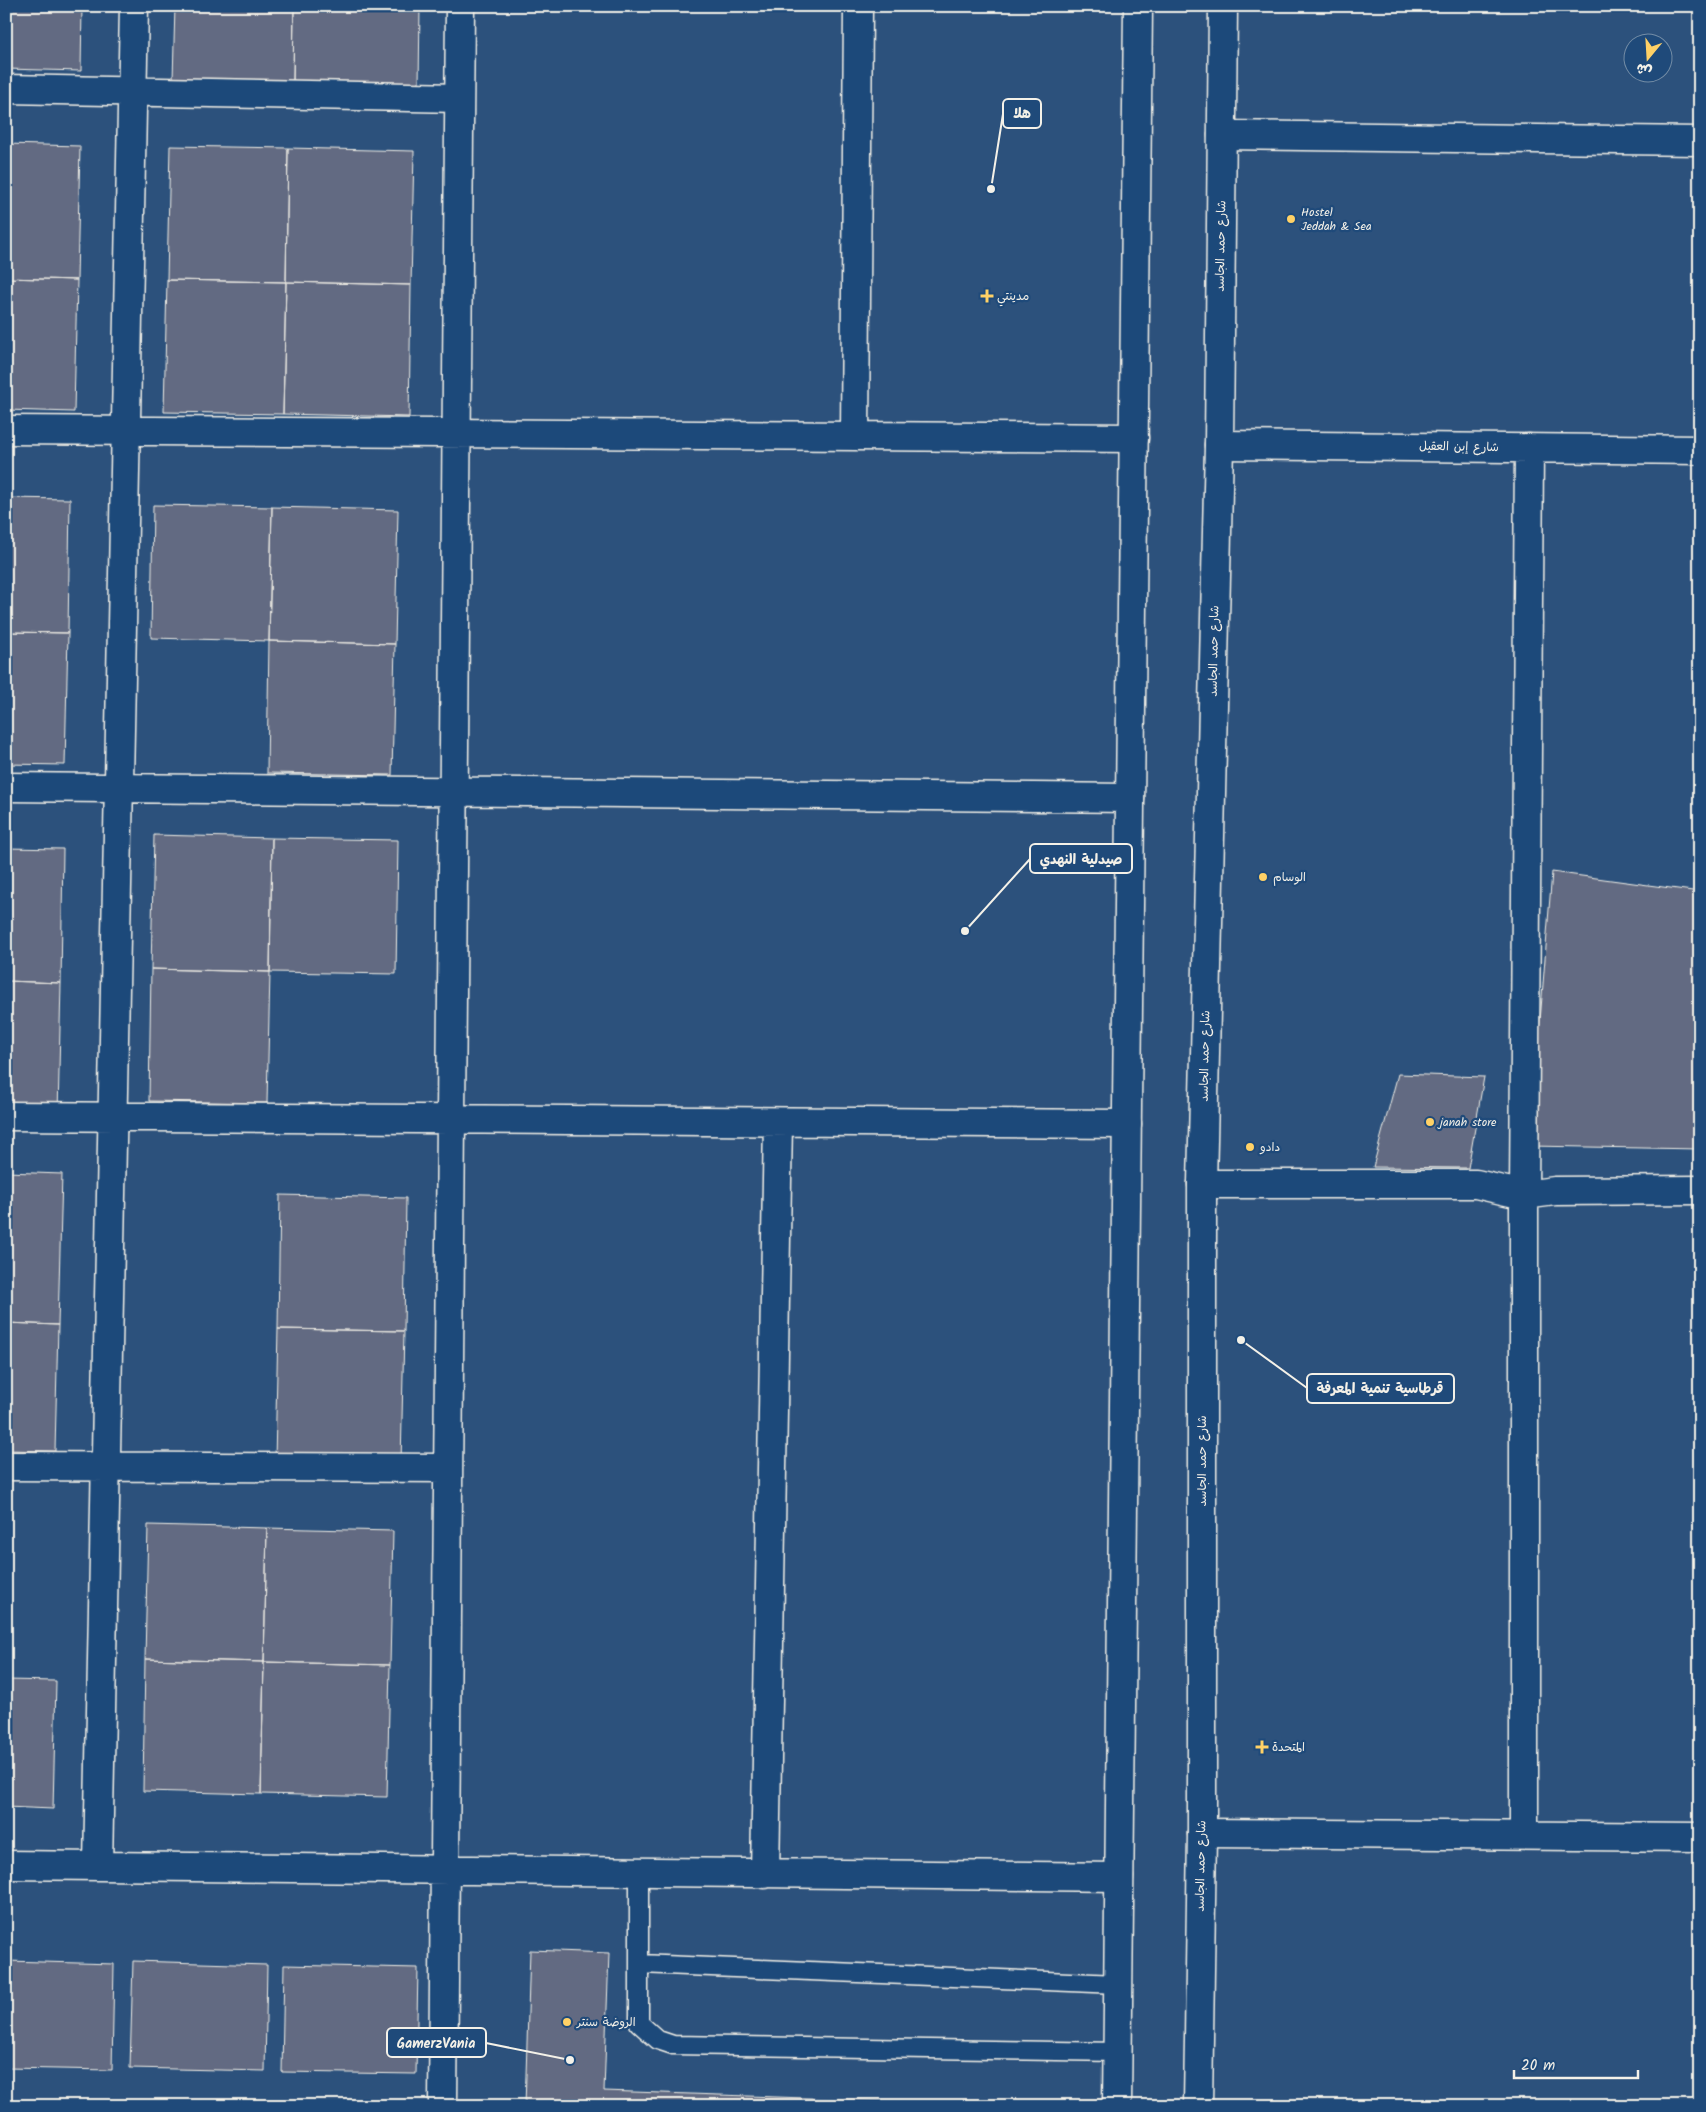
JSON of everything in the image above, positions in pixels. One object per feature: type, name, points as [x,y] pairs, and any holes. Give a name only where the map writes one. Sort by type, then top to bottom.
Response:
[{"type":"street","points":[[98,1866],[134,6]]},
{"type":"street","points":[[443,2106],[460,6]]},
{"type":"street","points":[[855,436],[858,6]]},
{"type":"street","points":[[1117,2106],[1138,6]]},
{"type":"street","name":"شارع حمد الجاسد","points":[[1198,2106],[1202,1832],[1202,1184],[1218,445],[1224,6]]},
{"type":"street","points":[[6,89],[459,98]]},
{"type":"street","points":[[1222,135],[1700,141]]},
{"type":"street","points":[[6,430],[1134,438]]},
{"type":"street","name":"شارع إبن العقيل","points":[[1218,445],[1700,450]]},
{"type":"street","points":[[1524,1835],[1524,1195],[1529,448]]},
{"type":"street","points":[[6,787],[1130,798]]},
{"type":"street","points":[[6,1116],[1127,1124]]},
{"type":"street","points":[[765,1874],[778,1122]]},
{"type":"street","points":[[1202,1184],[1476,1184],[1524,1195],[1555,1190],[1700,1190]]},
{"type":"street","points":[[6,1466],[448,1468]]},
{"type":"street","points":[[1202,1832],[1700,1837]]},
{"type":"street","points":[[6,1865],[1119,1878]]},
{"type":"lane","points":[[639,1872],[639,2023],[658,2040],[673,2045],[1118,2052]]},
{"type":"lane","points":[[640,1964],[1118,1984]]},
{"type":"building","points":[[6,6],[82,6],[81,71],[6,69]]},
{"type":"building","points":[[175,6],[294,6],[293,83],[173,80]]},
{"type":"building","points":[[294,6],[420,6],[419,86],[293,83]]},
{"type":"building","points":[[6,144],[80,146],[77,280],[6,278]]},
{"type":"building","points":[[170,146],[288,148],[286,282],[167,280]]},
{"type":"building","points":[[288,148],[414,151],[411,285],[286,282]]},
{"type":"building","points":[[6,278],[77,280],[74,412],[6,410]]},
{"type":"building","points":[[167,280],[286,282],[283,414],[164,412]]},
{"type":"building","points":[[286,282],[411,285],[409,417],[283,414]]},
{"type":"building","points":[[6,498],[70,499],[68,633],[6,632]]},
{"type":"building","points":[[153,505],[272,507],[269,641],[151,638]]},
{"type":"building","points":[[272,507],[398,510],[395,644],[269,641]]},
{"type":"building","points":[[6,632],[68,633],[65,765],[6,764]]},
{"type":"building","points":[[269,641],[395,644],[392,775],[267,773]]},
{"type":"building","points":[[154,835],[272,838],[270,972],[151,969]]},
{"type":"building","points":[[272,838],[398,840],[396,974],[270,972]]},
{"type":"building","points":[[6,848],[63,849],[61,983],[6,981]]},
{"type":"building","points":[[1552,872],[1700,892],[1700,1149],[1530,1146]]},
{"type":"building","points":[[151,969],[270,972],[267,1103],[149,1101]]},
{"type":"building","points":[[6,981],[61,983],[58,1114],[6,1113]]},
{"type":"building","name":"janah store","points":[[1398,1074],[1484,1077],[1468,1168],[1373,1167]]},
{"type":"building","points":[[6,1172],[62,1174],[58,1325],[6,1323]]},
{"type":"building","points":[[280,1195],[406,1198],[404,1331],[278,1329]]},
{"type":"building","points":[[6,1323],[58,1325],[55,1451],[6,1450]]},
{"type":"building","points":[[278,1329],[404,1331],[401,1463],[275,1460]]},
{"type":"building","points":[[148,1525],[267,1528],[264,1662],[145,1659]]},
{"type":"building","points":[[267,1528],[393,1531],[390,1665],[264,1662]]},
{"type":"building","points":[[145,1659],[264,1662],[261,1794],[143,1791]]},
{"type":"building","points":[[264,1662],[390,1665],[387,1797],[261,1794]]},
{"type":"building","points":[[6,1680],[56,1681],[53,1809],[6,1807]]},
{"type":"building","name":"الروضة سنتر","points":[[530,1950],[609,1953],[604,2091],[1035,2106],[525,2106]]},
{"type":"building","points":[[6,1961],[114,1964],[112,2070],[6,2068]]},
{"type":"building","points":[[133,1961],[267,1965],[265,2071],[130,2068]]},
{"type":"building","points":[[284,1965],[418,1968],[416,2074],[282,2072]]},
{"type":"place","name":"هلا","points":[[991,189]]},
{"type":"place","name":"Hostel Jeddah & Sea","points":[[1291,219]]},
{"type":"place","name":"مدينتي","points":[[987,296]]},
{"type":"place","name":"الوسام","points":[[1263,877]]},
{"type":"place","name":"صيدلية النهدي","points":[[965,931]]},
{"type":"place","name":"janah store","points":[[1430,1122]]},
{"type":"place","name":"دادو","points":[[1250,1147]]},
{"type":"place","name":"قرطاسية تنمية المعرفة","points":[[1241,1340]]},
{"type":"place","name":"المتحدة","points":[[1262,1747]]},
{"type":"place","name":"الروضة سنتر","points":[[567,2022]]},
{"type":"place","name":"GamerzVania","points":[[570,2060]]}]
